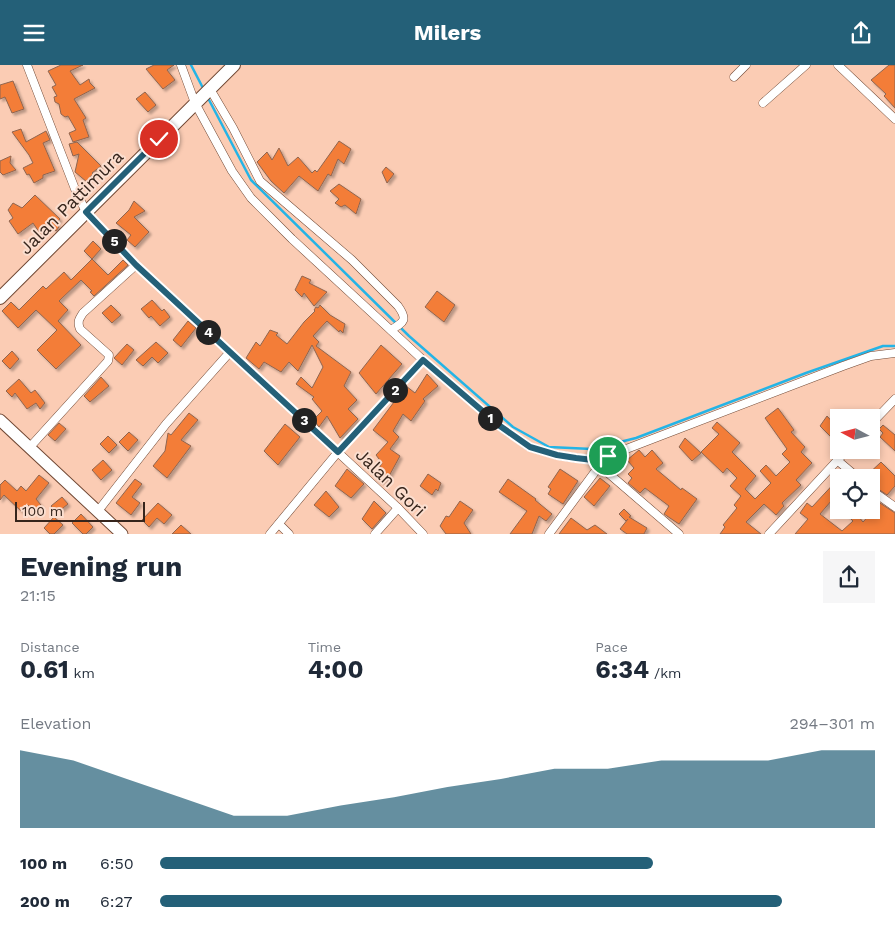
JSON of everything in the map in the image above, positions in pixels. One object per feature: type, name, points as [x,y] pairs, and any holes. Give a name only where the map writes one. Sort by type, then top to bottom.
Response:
[{"type":"main road","name":"Jalan Pattimura","points":[[0,298],[234,65]]},
{"type":"main road","points":[[0,420],[122,534]]},
{"type":"street","name":"Jalan Gori","points":[[27,65],[75,189],[86,212],[136,265],[398,508],[423,534]]},
{"type":"street","points":[[181,65],[195,103],[232,171],[252,198],[292,239],[392,329],[423,360],[500,426],[523,444],[530,447],[557,455],[593,460],[608,456],[871,356],[895,353]]},
{"type":"street","points":[[734,77],[746,65]]},
{"type":"street","points":[[763,103],[806,65]]},
{"type":"street","points":[[838,65],[895,119]]},
{"type":"street","points":[[210,89],[233,128],[260,181],[352,260],[398,306],[404,316],[402,322],[392,329]]},
{"type":"street","points":[[30,447],[108,361],[109,355],[80,329],[79,319],[83,313],[136,265]]},
{"type":"street","points":[[98,511],[166,424],[230,352]]},
{"type":"street","name":"Jalan Gori","points":[[270,534],[338,452],[423,360]]},
{"type":"street","points":[[880,415],[895,399]]},
{"type":"street","points":[[593,460],[679,534]]},
{"type":"street","points":[[769,534],[837,461],[847,469]]},
{"type":"street","points":[[549,534],[600,465]]},
{"type":"street","points":[[880,496],[895,507]]},
{"type":"street","points":[[375,534],[398,508]]},
{"type":"street","points":[[278,524],[289,534]]},
{"type":"building","points":[[61,65],[83,65],[70,71],[80,85],[89,79],[95,88],[74,99],[86,118],[83,120],[89,137],[73,142],[69,133],[76,130],[68,116],[65,117],[61,114],[59,104],[55,102],[54,97],[57,96],[52,87],[56,85],[48,71]]},
{"type":"building","points":[[154,65],[174,65],[167,70],[175,80],[163,89],[146,69]]},
{"type":"building","points":[[889,65],[895,65],[895,108],[884,96],[886,94],[871,80]]},
{"type":"building","points":[[13,81],[24,109],[12,113],[5,97],[0,99],[0,85]]},
{"type":"building","points":[[145,92],[156,105],[148,112],[136,99]]},
{"type":"building","points":[[21,129],[26,142],[46,131],[50,140],[43,143],[55,171],[43,175],[43,178],[34,183],[23,168],[33,163],[12,132]]},
{"type":"building","points":[[339,141],[351,149],[344,164],[338,159],[331,176],[328,174],[318,191],[299,176],[284,193],[271,181],[257,162],[267,152],[272,160],[279,148],[288,166],[298,157],[312,173],[315,170],[317,172]]},
{"type":"building","points":[[77,142],[101,166],[92,173],[87,182],[75,172],[79,154],[73,156],[69,144]]},
{"type":"building","points":[[11,156],[10,163],[16,170],[3,175],[0,172],[0,161]]},
{"type":"building","points":[[386,167],[394,174],[387,183],[382,172]]},
{"type":"building","points":[[339,184],[361,199],[356,214],[345,205],[341,207],[335,203],[339,199],[330,191]]},
{"type":"building","points":[[35,195],[60,219],[56,223],[59,227],[56,231],[51,226],[41,235],[33,223],[18,234],[9,221],[13,218],[8,210],[13,203],[22,208]]},
{"type":"building","points":[[134,201],[145,211],[134,217],[149,232],[135,247],[127,240],[131,235],[116,223],[129,210]]},
{"type":"building","points":[[93,241],[101,249],[92,259],[84,251]]},
{"type":"building","points":[[92,259],[108,275],[123,260],[128,265],[94,296],[90,292],[92,291],[81,280],[59,301],[68,310],[58,321],[81,345],[56,369],[37,350],[57,330],[36,310],[18,328],[2,311],[11,302],[19,310],[43,286],[46,289],[64,272],[71,280]]},
{"type":"building","points":[[302,276],[311,280],[309,283],[327,292],[314,306],[304,293],[302,297],[295,290]]},
{"type":"building","points":[[437,291],[455,305],[444,322],[425,307]]},
{"type":"building","points":[[152,300],[162,311],[164,309],[170,317],[160,326],[141,309]]},
{"type":"building","points":[[111,305],[121,315],[112,323],[102,313]]},
{"type":"building","points":[[320,305],[330,315],[345,324],[343,333],[340,330],[339,332],[327,321],[313,336],[319,342],[316,346],[351,372],[344,386],[357,400],[348,409],[358,419],[340,438],[327,416],[318,426],[314,419],[322,411],[312,399],[314,397],[296,384],[301,377],[312,388],[323,367],[312,345],[298,371],[289,362],[281,372],[264,362],[259,369],[246,358],[256,342],[260,346],[270,330],[278,333],[276,335],[287,344],[315,311],[316,307],[318,308]]},
{"type":"building","points":[[188,321],[196,328],[181,347],[173,340]]},
{"type":"building","points":[[156,342],[168,353],[158,363],[152,357],[143,366],[136,360]]},
{"type":"building","points":[[127,344],[134,350],[122,365],[114,358]]},
{"type":"building","points":[[381,345],[402,364],[376,394],[359,373]]},
{"type":"building","points":[[12,351],[19,359],[10,369],[2,361]]},
{"type":"building","points":[[427,374],[438,386],[423,399],[425,401],[411,421],[403,414],[393,431],[399,437],[390,449],[400,456],[388,478],[381,482],[375,477],[380,472],[378,470],[382,463],[376,455],[388,442],[373,430],[406,386],[415,393]]},
{"type":"building","points":[[101,377],[109,386],[90,402],[84,396]]},
{"type":"building","points":[[19,379],[31,393],[35,390],[45,403],[40,409],[36,403],[27,409],[15,393],[12,397],[6,391]]},
{"type":"building","points":[[778,408],[794,430],[791,432],[805,447],[801,452],[812,463],[796,480],[801,485],[782,503],[784,506],[776,515],[764,504],[746,522],[761,534],[720,534],[725,527],[723,525],[737,508],[734,505],[741,496],[730,486],[737,478],[727,468],[723,473],[701,452],[719,434],[712,428],[717,422],[740,443],[732,452],[756,476],[745,489],[755,499],[771,483],[760,471],[766,465],[776,476],[790,462],[782,454],[787,449],[765,418]]},
{"type":"building","points":[[189,413],[198,420],[181,440],[191,446],[167,478],[153,466],[165,451],[168,433],[171,435]]},
{"type":"building","points":[[827,416],[830,419],[830,436],[820,426]]},
{"type":"building","points":[[59,423],[66,429],[55,441],[48,435]]},
{"type":"building","points":[[285,424],[300,437],[278,465],[264,451]]},
{"type":"building","points":[[883,425],[895,435],[895,451],[880,437],[883,433],[880,428]]},
{"type":"building","points":[[129,432],[138,440],[128,451],[119,442]]},
{"type":"building","points":[[108,436],[117,445],[109,453],[100,444]]},
{"type":"building","points":[[685,438],[701,453],[692,461],[679,447]]},
{"type":"building","points":[[639,450],[645,457],[652,450],[663,463],[656,469],[681,490],[682,488],[697,499],[679,524],[664,514],[669,506],[645,488],[640,493],[628,483],[632,478],[628,474],[634,468],[627,460]]},
{"type":"building","points":[[103,460],[112,470],[101,480],[92,470]]},
{"type":"building","points":[[881,462],[895,476],[895,486],[887,495],[880,490],[880,469],[874,469]]},
{"type":"building","points":[[347,469],[364,484],[351,498],[335,486]]},
{"type":"building","points":[[560,469],[578,481],[563,504],[548,494],[551,489],[548,487]]},
{"type":"building","points":[[428,474],[441,483],[438,491],[436,489],[432,495],[420,486]]},
{"type":"building","points":[[39,475],[49,483],[36,499],[41,505],[35,512],[28,505],[22,512],[4,495],[0,500],[0,485],[5,480],[17,491],[21,486],[26,491]]},
{"type":"building","points":[[600,478],[610,486],[594,506],[584,497]]},
{"type":"building","points":[[135,479],[142,484],[132,497],[140,503],[131,515],[116,503]]},
{"type":"building","points":[[508,479],[536,499],[552,514],[546,521],[539,516],[532,534],[510,534],[527,511],[499,492]]},
{"type":"building","points":[[830,488],[830,502],[820,514],[842,531],[853,521],[851,519],[860,519],[863,522],[866,519],[880,519],[880,503],[895,513],[895,534],[795,534],[808,519],[800,513],[807,503],[812,507]]},
{"type":"building","points":[[326,491],[339,507],[329,517],[314,505]]},
{"type":"building","points":[[62,497],[68,504],[57,513],[51,506]]},
{"type":"building","points":[[374,501],[386,513],[372,529],[362,519]]},
{"type":"building","points":[[460,501],[473,510],[464,523],[471,534],[446,534],[440,526],[446,516],[449,517]]},
{"type":"building","points":[[158,503],[172,515],[164,524],[157,518],[149,527],[142,520]]},
{"type":"building","points":[[624,509],[631,516],[629,517],[647,528],[644,534],[627,534],[620,529],[628,519],[626,521],[619,514]]},
{"type":"building","points":[[81,514],[93,527],[86,534],[83,534],[72,523]]},
{"type":"building","points":[[54,517],[63,525],[54,534],[50,534],[44,528]]},
{"type":"building","points":[[571,518],[587,530],[595,525],[607,534],[559,534]]},
{"type":"building","points":[[181,525],[191,534],[172,534]]},
{"type":"waterway","points":[[191,65],[204,90]]},
{"type":"waterway","points":[[208,98],[251,180],[409,336],[513,427],[549,447],[592,449],[636,438],[806,373],[883,346],[895,346]]},
{"type":"route","points":[[159,139],[86,212],[136,265],[338,452],[423,360],[514,438],[530,447],[557,455],[593,460],[608,456]]}]
